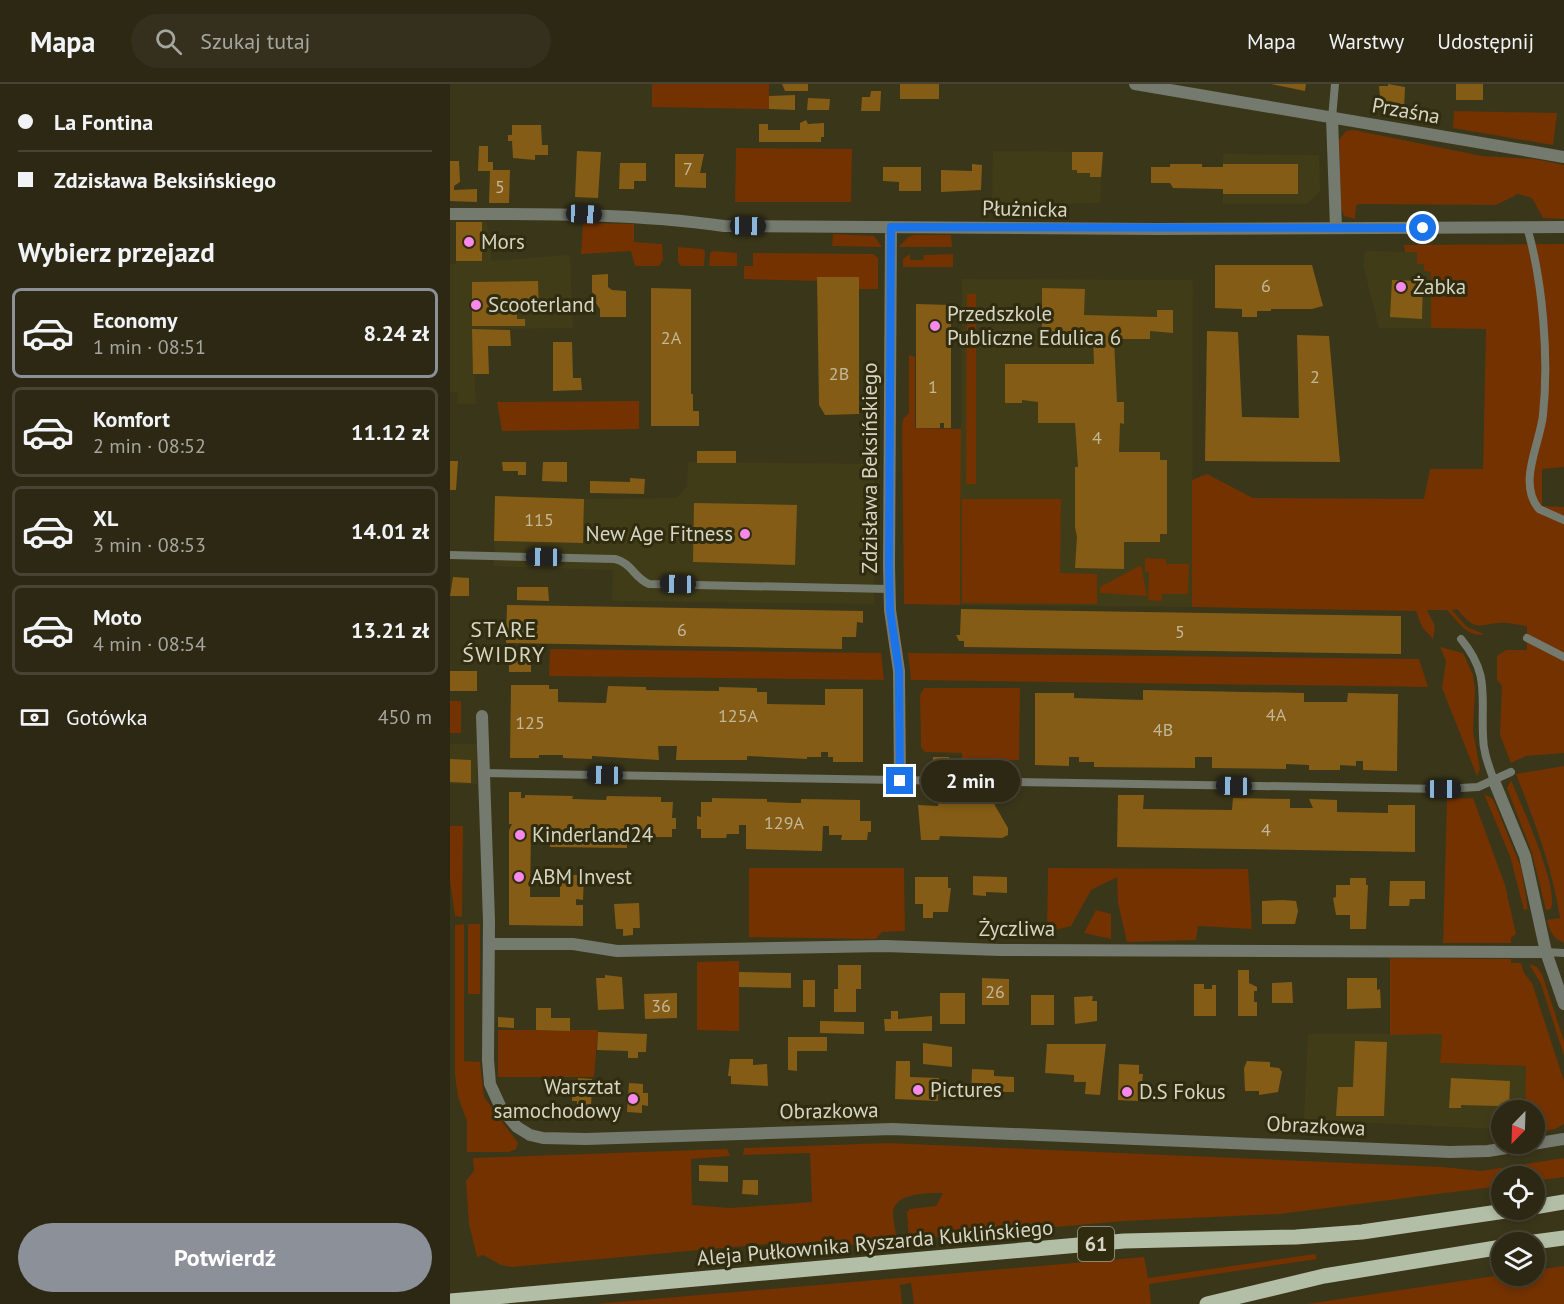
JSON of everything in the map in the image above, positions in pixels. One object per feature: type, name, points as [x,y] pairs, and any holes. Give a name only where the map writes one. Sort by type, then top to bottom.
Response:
[{"type":"main road","points":[[1545,1205],[1564,1202]]},
{"type":"main road","name":"Aleja Pułkownika Ryszarda Kuklińskiego","points":[[450,1301],[1124,1241],[1296,1237],[1362,1232],[1491,1213]]},
{"type":"main road","points":[[1545,1241],[1564,1238]]},
{"type":"main road","points":[[1207,1304],[1324,1276],[1491,1249]]},
{"type":"street","name":"Przaśna","points":[[1135,84],[1564,157]]},
{"type":"street","points":[[1332,118],[1336,228]]},
{"type":"street","name":"Płużnicka","points":[[450,214],[584,214],[671,219],[724,226],[1564,227]]},
{"type":"street","name":"Zdzisława Beksińskiego","points":[[891,227],[889,589],[899,671],[900,781]]},
{"type":"street","name":"Obrazkowa","points":[[482,716],[489,944],[488,1060],[490,1084],[501,1108],[517,1127],[530,1135],[543,1138],[586,1139],[892,1129],[1450,1152],[1488,1151],[1564,1139]]},
{"type":"street","points":[[1494,781],[1525,856],[1546,952],[1564,1004]]},
{"type":"street","name":"Życzliwa","points":[[489,944],[573,944],[617,951],[885,946],[1000,950],[1546,952]]},
{"type":"lane","points":[[1332,118],[1335,84]]},
{"type":"lane","points":[[1527,227],[1540,284],[1543,350],[1543,414],[1531,468],[1530,489],[1539,509],[1564,520]]},
{"type":"lane","points":[[450,555],[615,559],[624,561],[640,580],[649,584],[889,589]]},
{"type":"lane","points":[[1527,638],[1564,657]]},
{"type":"lane","points":[[1461,639],[1472,652],[1481,674],[1484,688],[1483,736],[1486,758],[1494,781]]},
{"type":"lane","points":[[484,773],[1471,789],[1511,772]]},
{"type":"lane","points":[[1546,952],[1564,953]]},
{"type":"shaded area","points":[[652,84],[769,84],[769,109],[652,107]]},
{"type":"shaded area","points":[[1454,111],[1557,113],[1553,145],[1453,128]]},
{"type":"shaded area","points":[[1354,130],[1482,156],[1534,159],[1564,165],[1564,219],[1543,218],[1532,198],[1518,194],[1496,205],[1359,204],[1356,206],[1355,219],[1344,216],[1341,207],[1339,140],[1346,131]]},
{"type":"shaded area","points":[[736,148],[852,149],[851,202],[735,202]]},
{"type":"shaded area","points":[[993,151],[1103,152],[1100,203],[992,205]]},
{"type":"shaded area","points":[[1223,154],[1319,155],[1320,191],[1307,204],[1223,204]]},
{"type":"shaded area","points":[[456,222],[487,222],[488,234],[491,234],[491,261],[570,255],[573,328],[472,329],[476,404],[457,404],[458,393],[450,392],[450,264],[456,264]]},
{"type":"shaded area","points":[[583,223],[634,224],[634,242],[662,244],[663,260],[659,266],[635,266],[631,251],[581,254]]},
{"type":"shaded area","points":[[833,234],[874,236],[882,247],[832,246]]},
{"type":"shaded area","points":[[951,235],[952,247],[899,247],[908,237]]},
{"type":"shaded area","points":[[1564,244],[1564,467],[1542,469],[1542,506],[1564,507],[1564,753],[1526,756],[1511,763],[1500,735],[1502,686],[1497,680],[1497,656],[1506,650],[1527,650],[1527,626],[1509,623],[1476,625],[1457,609],[1452,610],[1467,627],[1484,634],[1478,635],[1467,631],[1447,610],[1427,610],[1435,626],[1433,639],[1422,627],[1416,611],[1192,607],[1192,480],[1207,474],[1253,498],[1424,499],[1430,469],[1483,469],[1486,329],[1431,328],[1431,272],[1424,271],[1424,264],[1417,264],[1417,252],[1405,252],[1404,245]]},
{"type":"shaded area","points":[[678,247],[705,251],[704,266],[681,266],[678,262]]},
{"type":"shaded area","points":[[713,251],[737,253],[737,266],[709,266],[710,253]]},
{"type":"shaded area","points":[[1365,251],[1417,252],[1431,272],[1431,328],[1379,328],[1363,265]]},
{"type":"shaded area","points":[[753,253],[873,254],[878,258],[878,289],[859,289],[859,277],[817,277],[817,281],[744,279],[744,266],[753,266]]},
{"type":"shaded area","points":[[910,254],[910,260],[923,260],[924,255],[953,254],[953,267],[903,267],[903,259]]},
{"type":"shaded area","points":[[962,279],[1193,280],[1192,607],[960,605]]},
{"type":"shaded area","points":[[967,294],[976,294],[976,484],[966,484]]},
{"type":"shaded area","points":[[909,355],[915,357],[915,428],[961,429],[960,605],[904,604],[902,428],[903,419],[909,413]]},
{"type":"shaded area","points":[[639,401],[639,429],[502,431],[497,402]]},
{"type":"shaded area","points":[[688,462],[874,464],[874,604],[612,601],[613,570],[493,566],[496,556],[494,541],[583,543],[584,499],[677,498],[687,486]]},
{"type":"shaded area","points":[[962,499],[1061,499],[1060,573],[1097,574],[1097,604],[962,603]]},
{"type":"shaded area","points":[[1145,558],[1166,559],[1166,564],[1189,564],[1188,594],[1162,594],[1162,601],[1148,600],[1149,572],[1145,572]]},
{"type":"shaded area","points":[[1141,565],[1147,596],[1100,593],[1100,587]]},
{"type":"shaded area","points":[[1440,647],[1463,653],[1473,675],[1475,690],[1473,731],[1480,769],[1477,776],[1442,688],[1446,661]]},
{"type":"shaded area","points":[[550,649],[881,653],[884,680],[549,676]]},
{"type":"shaded area","points":[[908,653],[1419,659],[1428,687],[911,680]]},
{"type":"shaded area","points":[[924,688],[1020,688],[1019,760],[962,760],[962,753],[925,752],[921,747],[920,695]]},
{"type":"shaded area","points":[[450,701],[461,701],[461,733],[450,733]]},
{"type":"shaded area","points":[[450,744],[477,744],[477,784],[450,784]]},
{"type":"shaded area","points":[[1564,766],[1564,943],[1555,937],[1548,924],[1547,920],[1560,918],[1557,899],[1542,845],[1516,774]]},
{"type":"shaded area","points":[[1511,780],[1550,883],[1551,909],[1546,910],[1532,853],[1507,788]]},
{"type":"shaded area","points":[[1484,794],[1493,799],[1521,867],[1528,909],[1524,910],[1510,856]]},
{"type":"shaded area","points":[[1473,798],[1505,885],[1516,934],[1511,938],[1511,943],[1443,943],[1447,799]]},
{"type":"shaded area","points":[[450,826],[463,826],[462,917],[455,916],[450,881]]},
{"type":"shaded area","points":[[749,868],[904,868],[905,931],[882,932],[876,939],[749,937]]},
{"type":"shaded area","points":[[1048,868],[1248,869],[1252,929],[1198,926],[1196,940],[1127,942],[1118,903],[1117,877],[1091,890],[1071,926],[1047,932]]},
{"type":"shaded area","points":[[1096,910],[1111,914],[1111,939],[1084,933]]},
{"type":"shaded area","points":[[464,924],[464,1061],[480,1062],[484,1097],[518,1143],[516,1149],[509,1152],[467,1152],[467,1121],[458,1097],[455,1074],[455,925]]},
{"type":"shaded area","points":[[468,924],[480,924],[480,994],[468,994]]},
{"type":"shaded area","points":[[1390,958],[1511,959],[1511,963],[1521,963],[1524,973],[1532,983],[1564,1081],[1564,1124],[1545,1131],[1545,1100],[1525,1100],[1526,1066],[1440,1063],[1442,1034],[1390,1035]]},
{"type":"shaded area","points":[[739,961],[739,1031],[697,1030],[697,962]]},
{"type":"shaded area","points":[[1529,964],[1537,967],[1542,974],[1564,1041],[1564,1056],[1541,984]]},
{"type":"shaded area","points":[[498,1030],[598,1030],[594,1077],[498,1077]]},
{"type":"shaded area","points":[[1308,1034],[1442,1034],[1440,1063],[1526,1066],[1525,1100],[1491,1100],[1491,1129],[1304,1120]]},
{"type":"shaded area","points":[[888,1143],[1443,1167],[1481,1171],[1491,1169],[1491,1187],[1279,1214],[1124,1221],[909,1240],[907,1212],[910,1209],[936,1206],[943,1193],[922,1194],[906,1197],[895,1205],[893,1215],[897,1241],[839,1246],[777,1243],[512,1267],[501,1265],[483,1255],[477,1257],[469,1224],[466,1181],[474,1171],[473,1158],[727,1149],[730,1156],[691,1159],[692,1205],[730,1208],[812,1202],[810,1153],[743,1155],[744,1148]]},
{"type":"shaded area","points":[[1564,1158],[1564,1177],[1545,1180],[1545,1166],[1513,1166]]},
{"type":"shaded area","points":[[1315,1254],[1317,1259],[1149,1284],[1151,1304],[914,1304],[911,1283],[900,1285],[902,1304],[595,1304],[1144,1257],[1148,1278]]},
{"type":"shaded area","points":[[1564,1266],[1564,1304],[1307,1304],[1491,1276],[1491,1286],[1545,1286],[1545,1269]]},
{"type":"building","points":[[782,84],[808,84],[808,91],[785,91]]},
{"type":"building","points":[[900,84],[939,84],[939,99],[900,99]]},
{"type":"building","points":[[1271,84],[1306,84],[1305,91]]},
{"type":"building","points":[[1388,84],[1405,87],[1404,109],[1381,107],[1379,86],[1388,86]]},
{"type":"building","points":[[1456,84],[1483,84],[1483,100],[1456,100]]},
{"type":"building","points":[[871,91],[881,91],[880,111],[861,111],[862,97],[870,97]]},
{"type":"building","points":[[795,95],[795,110],[769,109],[769,96]]},
{"type":"building","points":[[808,98],[830,99],[829,110],[807,110]]},
{"type":"building","points":[[806,120],[808,124],[824,123],[824,137],[821,137],[821,142],[759,142],[759,124],[768,124],[768,130],[800,130],[800,123]]},
{"type":"building","points":[[512,125],[541,125],[542,145],[548,145],[548,155],[535,155],[535,160],[513,158],[512,141],[508,141],[508,135],[512,135]]},
{"type":"building","points":[[479,146],[488,146],[488,162],[493,162],[493,170],[510,170],[509,203],[489,203],[490,171],[478,171]]},
{"type":"building","points":[[577,151],[601,152],[598,198],[575,197]]},
{"type":"building","points":[[1072,152],[1103,152],[1101,177],[1090,177],[1090,173],[1077,173],[1077,170],[1072,170]]},
{"type":"building","points":[[675,154],[704,154],[700,173],[706,173],[706,188],[675,187]]},
{"type":"building","points":[[450,161],[459,161],[460,182],[454,186],[454,190],[477,189],[477,202],[450,201]]},
{"type":"building","points":[[620,163],[646,163],[646,181],[634,181],[634,189],[619,189]]},
{"type":"building","points":[[972,164],[982,165],[981,190],[941,192],[941,170],[972,171]]},
{"type":"building","points":[[1170,164],[1202,164],[1202,167],[1223,167],[1223,164],[1298,164],[1298,194],[1223,194],[1223,189],[1173,188],[1170,183],[1151,183],[1151,167],[1170,167]]},
{"type":"building","points":[[883,167],[921,167],[921,191],[899,191],[899,182],[883,181]]},
{"type":"building","name":"Mors","points":[[456,222],[482,222],[482,261],[456,261]]},
{"type":"building","points":[[1215,265],[1312,265],[1323,306],[1312,309],[1257,311],[1257,317],[1242,317],[1242,309],[1215,308]]},
{"type":"building","points":[[608,274],[608,287],[612,290],[626,291],[626,317],[600,317],[600,309],[592,298],[595,295],[592,292],[592,275]]},
{"type":"building","points":[[817,277],[859,277],[859,414],[825,415],[819,405]]},
{"type":"building","points":[[1392,280],[1423,281],[1422,319],[1390,317]]},
{"type":"building","points":[[538,281],[539,312],[517,312],[517,319],[525,319],[525,326],[472,326],[472,282]]},
{"type":"building","points":[[651,288],[691,289],[691,394],[693,394],[693,411],[699,411],[699,426],[651,426]]},
{"type":"building","points":[[1042,288],[1085,289],[1084,315],[1157,317],[1157,310],[1173,310],[1173,333],[1150,331],[1150,339],[1114,339],[1117,402],[1124,402],[1124,424],[1120,423],[1119,452],[1160,452],[1160,460],[1167,460],[1167,534],[1160,534],[1160,542],[1124,542],[1124,569],[1075,568],[1077,537],[1075,467],[1078,467],[1075,423],[1038,423],[1038,402],[1022,400],[1022,403],[1005,403],[1005,364],[1094,364],[1093,334],[1068,334],[1068,341],[1042,341]]},
{"type":"building","points":[[916,304],[951,305],[951,428],[944,428],[944,423],[940,423],[940,428],[916,428]]},
{"type":"building","points":[[472,329],[510,330],[511,346],[488,346],[489,374],[473,374]]},
{"type":"building","points":[[1207,331],[1238,332],[1242,417],[1299,418],[1297,335],[1329,336],[1340,462],[1205,461]]},
{"type":"building","points":[[553,342],[572,342],[573,378],[581,378],[582,390],[553,391]]},
{"type":"building","points":[[697,451],[736,451],[736,463],[697,463]]},
{"type":"building","points":[[450,461],[458,461],[456,490],[450,490]]},
{"type":"building","points":[[502,462],[526,462],[526,475],[518,475],[518,471],[503,471]]},
{"type":"building","points":[[543,462],[567,462],[567,482],[542,481]]},
{"type":"building","points":[[630,478],[645,479],[644,494],[590,493],[590,481],[630,482]]},
{"type":"building","name":"New Age Fitness","points":[[495,496],[584,499],[583,543],[494,541]]},
{"type":"building","name":"New Age Fitness","points":[[694,503],[797,505],[795,565],[693,562]]},
{"type":"building","points":[[453,577],[469,578],[469,596],[450,596]]},
{"type":"building","points":[[517,587],[548,587],[549,601],[517,600]]},
{"type":"building","points":[[507,605],[863,611],[863,623],[857,622],[856,637],[842,637],[842,649],[506,643]]},
{"type":"building","points":[[961,609],[1401,616],[1401,654],[964,647],[964,641],[959,641],[956,635],[960,635]]},
{"type":"building","points":[[509,661],[531,661],[531,672],[509,672]]},
{"type":"building","points":[[450,671],[477,671],[477,691],[450,691]]},
{"type":"building","points":[[511,685],[549,685],[549,689],[558,689],[558,702],[606,703],[608,686],[646,687],[646,690],[719,691],[719,687],[757,688],[757,692],[767,692],[767,704],[825,705],[825,689],[863,689],[863,762],[833,762],[833,757],[828,757],[828,752],[821,752],[821,757],[807,757],[807,759],[747,756],[747,760],[676,760],[677,746],[658,746],[659,760],[592,756],[592,759],[563,758],[563,755],[510,758]]},
{"type":"building","points":[[1143,690],[1304,693],[1304,702],[1347,702],[1348,693],[1398,694],[1397,771],[1363,770],[1363,761],[1356,761],[1356,766],[1340,765],[1340,770],[1309,770],[1309,765],[1286,764],[1286,769],[1212,768],[1212,757],[1195,757],[1195,768],[1094,767],[1094,762],[1079,762],[1079,757],[1069,757],[1069,766],[1035,765],[1035,693],[1074,693],[1074,698],[1143,700]]},
{"type":"building","points":[[933,757],[949,757],[949,765],[933,765]]},
{"type":"building","points":[[450,759],[471,760],[471,783],[450,782]]},
{"type":"building","points":[[509,792],[521,792],[521,798],[525,798],[525,795],[573,796],[572,799],[606,800],[607,796],[661,797],[661,802],[673,802],[672,818],[676,818],[676,829],[672,829],[672,837],[646,837],[646,832],[627,831],[627,848],[550,847],[550,830],[531,831],[530,897],[560,897],[560,880],[565,880],[565,875],[584,875],[583,900],[576,899],[576,905],[583,905],[583,926],[509,925],[509,830],[512,824],[509,824]]},
{"type":"building","points":[[1118,795],[1144,795],[1143,809],[1232,810],[1233,798],[1290,799],[1290,808],[1313,808],[1309,799],[1337,800],[1337,812],[1388,813],[1388,805],[1415,805],[1415,852],[1117,847]]},
{"type":"building","points":[[712,798],[767,799],[767,802],[794,803],[801,803],[801,799],[860,800],[860,821],[871,821],[871,832],[868,832],[867,840],[841,840],[842,835],[829,835],[829,826],[823,826],[822,851],[746,849],[746,825],[739,825],[739,834],[727,834],[726,838],[701,838],[701,829],[697,829],[697,816],[701,817],[701,802],[712,802]]},
{"type":"building","points":[[939,801],[993,802],[1008,828],[1008,835],[1002,838],[940,836],[939,840],[921,840],[918,805],[938,806]]},
{"type":"building","points":[[973,876],[1007,877],[1007,893],[986,892],[986,896],[973,895]]},
{"type":"building","points":[[915,877],[948,877],[948,888],[951,888],[948,912],[933,912],[933,918],[923,918],[923,904],[915,904]]},
{"type":"building","points":[[1350,878],[1366,878],[1366,885],[1368,885],[1366,929],[1350,929],[1350,915],[1336,915],[1333,898],[1336,897],[1336,885],[1350,885]]},
{"type":"building","points":[[1390,881],[1425,881],[1425,899],[1410,899],[1409,906],[1389,906]]},
{"type":"building","points":[[1262,901],[1296,901],[1298,911],[1295,924],[1262,924]]},
{"type":"building","points":[[639,903],[640,928],[633,928],[633,935],[623,936],[623,929],[616,929],[614,904]]},
{"type":"building","points":[[838,965],[861,965],[861,989],[856,989],[856,1012],[834,1012],[834,989],[838,989]]},
{"type":"building","points":[[1238,970],[1249,970],[1249,983],[1257,987],[1257,991],[1254,991],[1254,1002],[1257,1002],[1257,1016],[1238,1016]]},
{"type":"building","points":[[739,972],[791,973],[791,988],[739,987]]},
{"type":"building","points":[[605,975],[622,977],[624,1009],[598,1010],[596,978],[605,978]]},
{"type":"building","points":[[982,978],[1009,979],[1009,1005],[982,1005]]},
{"type":"building","points":[[1347,978],[1377,978],[1381,1008],[1347,1009]]},
{"type":"building","points":[[803,980],[815,980],[815,1007],[803,1007]]},
{"type":"building","points":[[1292,982],[1293,1003],[1272,1003],[1272,983]]},
{"type":"building","points":[[1194,984],[1204,984],[1204,989],[1212,989],[1212,985],[1216,985],[1216,1016],[1194,1016]]},
{"type":"building","points":[[677,993],[677,1018],[645,1019],[644,994]]},
{"type":"building","points":[[940,993],[965,993],[965,1024],[940,1024]]},
{"type":"building","points":[[1031,995],[1054,995],[1054,1025],[1031,1025]]},
{"type":"building","points":[[1093,996],[1092,1001],[1097,1001],[1097,1021],[1075,1024],[1074,997]]},
{"type":"building","points":[[536,1008],[551,1008],[551,1018],[570,1018],[570,1031],[536,1030]]},
{"type":"building","points":[[891,1011],[898,1011],[898,1019],[932,1016],[932,1031],[885,1031],[884,1019],[891,1019]]},
{"type":"building","points":[[498,1017],[514,1018],[514,1028],[498,1027]]},
{"type":"building","points":[[820,1021],[864,1022],[864,1034],[820,1033]]},
{"type":"building","points":[[598,1032],[647,1034],[646,1052],[638,1052],[638,1058],[628,1058],[628,1051],[597,1050]]},
{"type":"building","points":[[788,1037],[827,1037],[827,1051],[797,1051],[797,1071],[788,1070]]},
{"type":"building","points":[[1355,1041],[1387,1042],[1384,1116],[1336,1116],[1338,1087],[1353,1087]]},
{"type":"building","points":[[923,1043],[952,1047],[952,1067],[923,1064]]},
{"type":"building","points":[[1047,1044],[1106,1044],[1100,1095],[1085,1094],[1086,1082],[1074,1082],[1074,1075],[1045,1073]]},
{"type":"building","points":[[730,1059],[753,1059],[753,1065],[767,1064],[768,1086],[731,1084],[731,1076],[728,1076]]},
{"type":"building","points":[[896,1061],[910,1061],[910,1077],[939,1078],[938,1101],[895,1099]]},
{"type":"building","points":[[1247,1061],[1270,1062],[1270,1067],[1279,1068],[1282,1072],[1278,1092],[1259,1095],[1259,1091],[1245,1091],[1244,1068]]},
{"type":"building","points":[[1119,1064],[1139,1065],[1139,1074],[1143,1074],[1142,1083],[1139,1083],[1138,1101],[1118,1100]]},
{"type":"building","points":[[972,1069],[994,1070],[994,1076],[1014,1077],[1014,1092],[1001,1092],[1001,1095],[971,1094]]},
{"type":"building","points":[[578,1078],[592,1079],[591,1110],[577,1110],[577,1101],[572,1101],[572,1095],[578,1096]]},
{"type":"building","points":[[1451,1078],[1510,1081],[1509,1100],[1491,1100],[1491,1106],[1461,1105],[1461,1108],[1449,1108]]},
{"type":"building","points":[[629,1083],[643,1084],[643,1093],[648,1093],[648,1106],[642,1105],[642,1113],[627,1112]]},
{"type":"building","points":[[699,1165],[728,1166],[728,1182],[699,1181]]},
{"type":"building","points":[[743,1180],[758,1180],[758,1195],[742,1194]]},
{"type":"place","name":"Mors","points":[[469,242]]},
{"type":"place","name":"Żabka","points":[[1401,287]]},
{"type":"place","name":"Scooterland","points":[[476,305]]},
{"type":"place","name":"Przedszkole Publiczne Edulica 6","points":[[935,326]]},
{"type":"place","name":"New Age Fitness","points":[[745,534]]},
{"type":"place","name":"Kinderland24","points":[[520,835]]},
{"type":"place","name":"ABM Invest","points":[[519,877]]},
{"type":"place","name":"Pictures","points":[[918,1090]]},
{"type":"place","name":"D.S Fokus","points":[[1127,1092]]},
{"type":"place","name":"Warsztat samochodowy","points":[[633,1099]]},
{"type":"district","name":"STARE ŚWIDRY","points":[[504,642]]},
{"type":"route","points":[[900,781],[899,671],[890,610],[889,566],[891,227],[1423,228]]}]
